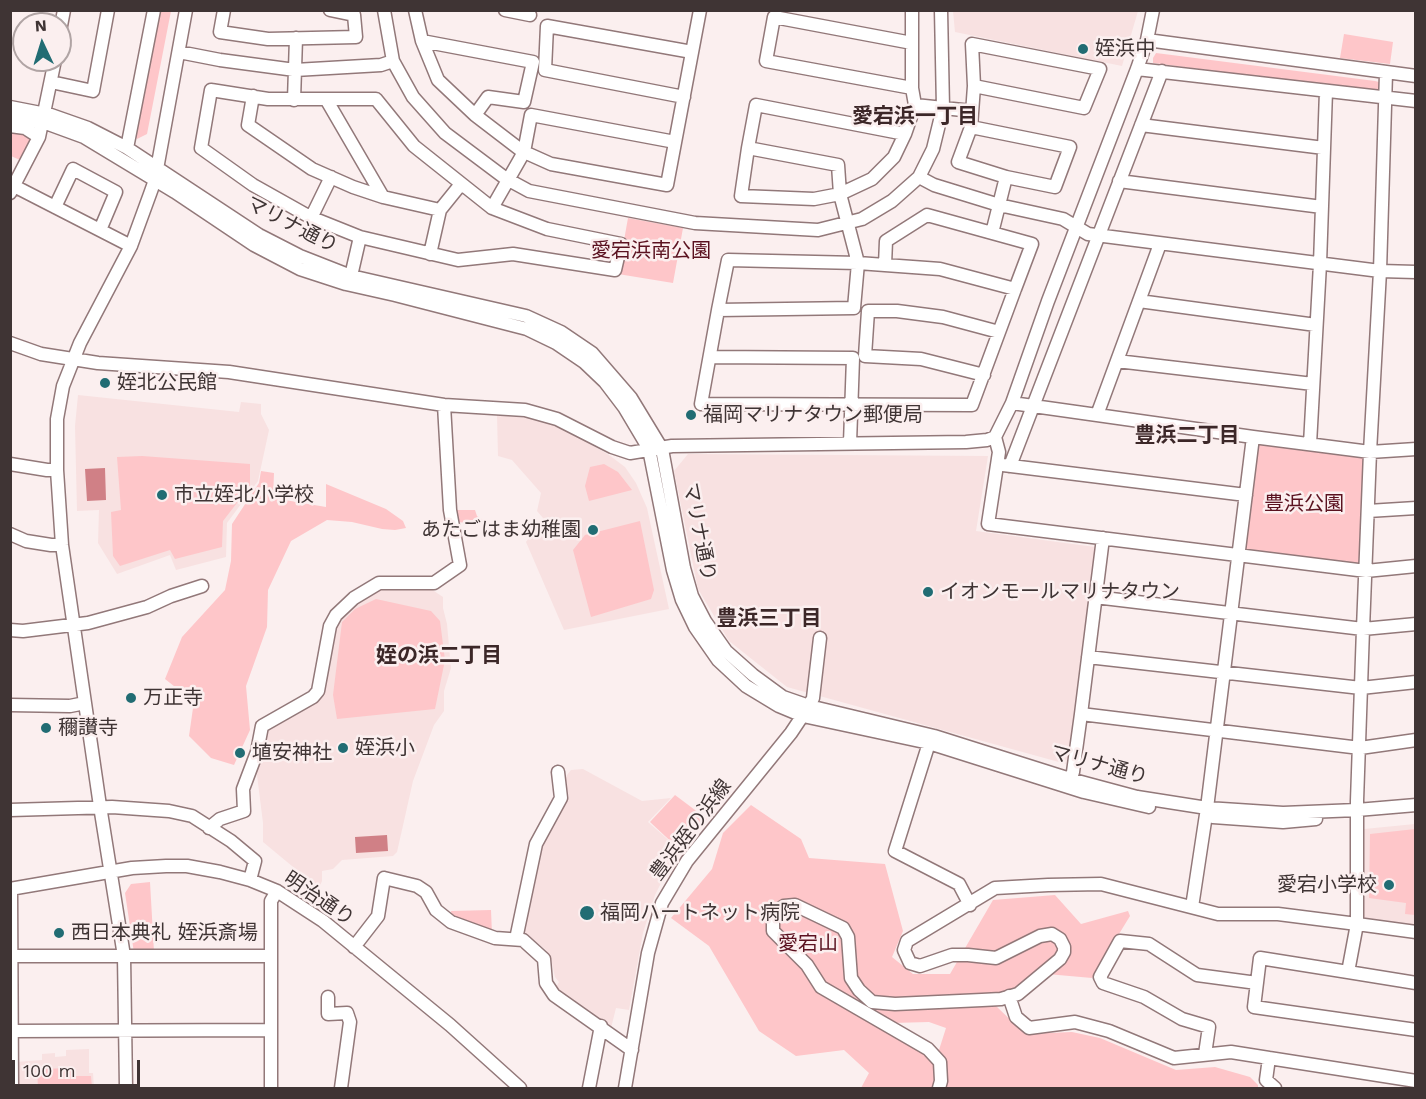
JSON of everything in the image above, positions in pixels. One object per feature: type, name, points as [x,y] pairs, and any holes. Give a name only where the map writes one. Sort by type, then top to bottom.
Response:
[{"type":"street","points":[[51,82],[93,91],[108,10]]},
{"type":"street","points":[[127,148],[154,10]]},
{"type":"street","points":[[126,1089],[124,956],[62,545],[57,470],[59,401],[80,343],[131,246],[156,174],[186,10]]},
{"type":"street","points":[[224,10],[220,32],[268,39],[356,37],[354,13],[330,10]]},
{"type":"street","points":[[384,10],[393,61],[413,97],[445,133],[507,179],[529,191],[695,223],[818,230],[862,219],[892,201],[919,177],[933,149],[943,108],[941,10]]},
{"type":"street","points":[[415,10],[422,42],[438,80],[475,115],[524,152],[551,164],[667,185],[700,10]]},
{"type":"street","points":[[505,10],[530,15]]},
{"type":"street","points":[[905,134],[756,105],[741,196],[814,199],[840,194],[872,179],[894,157],[905,134],[915,105],[912,88],[912,10]]},
{"type":"street","points":[[1148,10],[1141,42],[1012,403],[995,437],[999,452],[988,524],[1366,571],[1416,566]]},
{"type":"street","points":[[10,343],[41,354],[73,360],[127,366],[229,372],[444,405],[525,410],[557,418],[612,447],[630,453],[649,449],[659,443],[984,436],[991,433],[1005,403],[1137,69],[1147,40],[1153,10]]},
{"type":"street","points":[[912,43],[774,17],[766,61],[912,88]]},
{"type":"street","points":[[684,97],[545,70],[547,26],[692,52]]},
{"type":"street","points":[[294,100],[296,38]]},
{"type":"street","points":[[1147,40],[1416,76]]},
{"type":"street","points":[[422,42],[533,62],[524,102],[488,97],[475,115]]},
{"type":"street","points":[[971,128],[1070,147],[1055,187],[1006,177],[958,162],[971,128],[974,86],[972,44],[1100,69],[1084,108],[974,86]]},
{"type":"street","points":[[179,51],[220,60],[295,70],[381,65],[393,61]]},
{"type":"street","points":[[1137,69],[1416,101]]},
{"type":"street","points":[[53,72],[39,137],[12,189],[55,207],[131,246]]},
{"type":"street","points":[[1010,466],[1161,72]]},
{"type":"street","points":[[1348,972],[1357,924],[1357,813],[1363,629],[1380,271],[1386,73]]},
{"type":"street","points":[[211,90],[253,96],[294,100],[376,99],[414,146],[492,208],[547,229],[621,244],[615,270],[513,254],[458,260],[360,237],[312,218],[253,185],[201,148],[211,90]]},
{"type":"street","points":[[1310,444],[1320,264],[1326,91]]},
{"type":"street","points":[[253,96],[248,125],[312,169],[383,197],[440,210]]},
{"type":"street","points":[[326,99],[383,197]]},
{"type":"street","points":[[915,105],[972,111]]},
{"type":"street","name":"マリナ通り","points":[[10,107],[88,128],[127,148],[156,174]]},
{"type":"street","points":[[492,208],[524,152],[531,115],[675,142]]},
{"type":"street","name":"マリナ通り","points":[[10,116],[44,118],[84,137],[156,174],[259,235],[349,280],[395,295],[511,324],[556,343],[584,362],[605,382],[624,407],[649,449],[673,570],[682,600],[695,627],[718,660],[746,686],[779,706],[934,736],[1069,783]]},
{"type":"street","points":[[1141,125],[1324,148]]},
{"type":"street","points":[[10,126],[25,128],[39,137]]},
{"type":"street","points":[[718,310],[854,308],[858,263],[840,194],[838,165],[748,148]]},
{"type":"street","points":[[55,207],[73,169],[116,192],[100,230]]},
{"type":"street","points":[[312,218],[331,177]]},
{"type":"street","points":[[919,177],[934,185],[999,205],[1064,219],[1088,234],[1098,236],[1380,271],[1416,272]]},
{"type":"street","points":[[992,233],[1006,177]]},
{"type":"street","points":[[1119,181],[1322,207]]},
{"type":"street","points":[[430,254],[440,210],[461,184]]},
{"type":"street","points":[[885,265],[886,241],[927,215],[1032,244],[972,405],[701,404],[728,260],[858,263],[885,265],[940,269],[1015,289]]},
{"type":"street","points":[[349,280],[360,237]]},
{"type":"street","points":[[1097,415],[1160,244]]},
{"type":"street","name":"マリナ通り","points":[[349,280],[526,316],[561,332],[592,353],[631,398],[659,443],[684,568],[692,596],[705,621],[726,651],[753,675],[806,711],[1069,783],[1206,813],[1283,822],[1416,805]]},
{"type":"street","points":[[1139,302],[1316,325]]},
{"type":"street","points":[[984,375],[921,359],[865,356],[868,311],[897,311],[943,317],[999,332]]},
{"type":"street","points":[[710,357],[853,358],[850,440]]},
{"type":"street","points":[[1117,361],[1313,384]]},
{"type":"street","points":[[1012,403],[1370,452],[1416,449]]},
{"type":"street","points":[[210,828],[220,819],[244,811],[243,789],[257,752],[262,726],[313,697],[318,691],[330,626],[336,615],[354,598],[379,583],[434,583],[460,565],[450,510],[444,405]]},
{"type":"street","points":[[850,440],[966,442],[995,437]]},
{"type":"street","points":[[1192,907],[1232,614],[1237,556],[1253,437]]},
{"type":"street","points":[[10,464],[57,470]]},
{"type":"street","points":[[997,464],[1246,495]]},
{"type":"street","points":[[1368,511],[1416,508]]},
{"type":"street","points":[[10,534],[26,541],[62,545]]},
{"type":"street","points":[[1069,783],[1081,714],[1103,538]]},
{"type":"street","points":[[10,630],[23,631],[74,625],[147,607],[202,586]]},
{"type":"street","points":[[1095,597],[1363,629],[1416,624]]},
{"type":"street","points":[[806,711],[813,698],[820,638]]},
{"type":"street","points":[[1088,657],[1361,688],[1416,682]]},
{"type":"street","points":[[10,705],[70,706],[85,703]]},
{"type":"street","name":"豊浜姪の浜線","points":[[625,1089],[650,943],[662,903],[687,861],[806,711]]},
{"type":"street","points":[[1081,714],[1360,748],[1416,740]]},
{"type":"street","points":[[929,743],[895,851],[959,884],[970,905]]},
{"type":"street","points":[[516,939],[536,844],[561,798],[558,772]]},
{"type":"street","points":[[10,810],[100,806],[169,811],[192,816],[231,841],[255,861],[250,880]]},
{"type":"street","name":"マリナ通り","points":[[1357,813],[1416,813]]},
{"type":"street","name":"明治通り","points":[[11,889],[132,868],[187,866],[250,880],[277,891],[323,921],[450,1025],[520,1089]]},
{"type":"street","points":[[354,947],[378,916],[384,878],[417,886],[426,892],[436,910],[451,922],[495,938],[523,940],[544,959],[546,984],[555,995],[632,1050]]},
{"type":"street","points":[[939,1089],[940,1062],[928,1049],[821,987],[807,965],[773,931],[776,911],[784,906],[795,905],[843,928],[848,937],[851,978],[859,990],[872,1002],[895,1004],[939,1000],[982,1000],[1018,994],[1060,959],[1064,947],[1060,939],[1052,934],[1040,936],[996,958],[952,955],[920,966],[910,963],[904,950],[907,941],[995,888],[1101,884],[1218,914],[1278,914],[1416,932]]},
{"type":"street","points":[[11,889],[12,1089]]},
{"type":"street","points":[[270,1089],[271,901],[277,891]]},
{"type":"street","points":[[1205,1054],[1209,1027],[1182,1019],[1144,997],[1103,983],[1100,977],[1120,941],[1149,944],[1197,975],[1257,983]]},
{"type":"street","points":[[12,956],[270,956]]},
{"type":"street","points":[[1416,983],[1260,958],[1254,1007],[1416,1030]]},
{"type":"street","points":[[1009,996],[1016,1017],[1029,1028],[1075,1022],[1109,1031],[1174,1058],[1231,1052],[1416,1081]]},
{"type":"street","points":[[328,997],[328,1014],[347,1014],[350,1022],[341,1089]]},
{"type":"street","points":[[589,1089],[601,1026]]},
{"type":"street","points":[[12,1031],[270,1030]]},
{"type":"street","points":[[1269,1058],[1266,1080],[1275,1089]]},
{"type":"street","points":[[1370,1089],[1372,1074]]},
{"type":"shaded area","name":"姪浜中","points":[[953,10],[1138,11],[1122,66],[955,32]]},
{"type":"shaded area","name":"市立姪北小学校","points":[[78,395],[239,412],[241,402],[261,404],[261,414],[269,430],[258,481],[227,523],[226,557],[176,570],[170,555],[117,574],[98,543],[99,510],[77,511],[75,426]]},
{"type":"shaded area","name":"あたごはま幼稚園","points":[[497,415],[539,419],[573,434],[625,467],[636,483],[647,508],[669,609],[564,630],[526,542],[543,518],[537,511],[541,493],[512,460],[498,456]]},
{"type":"shaded area","points":[[688,454],[988,456],[976,531],[1095,547],[1076,711],[1066,764],[787,687],[729,641],[698,589],[674,471]]},
{"type":"shaded area","points":[[105,468],[106,500],[87,501],[85,469]]},
{"type":"shaded area","name":"姪浜小","points":[[381,588],[431,589],[443,597],[451,668],[444,691],[444,711],[434,725],[413,781],[397,852],[393,856],[342,860],[333,869],[322,871],[322,881],[316,895],[300,886],[304,876],[263,842],[256,767],[265,728],[316,699],[334,624],[362,596]]},
{"type":"shaded area","name":"福岡ハートネット病院","points":[[583,769],[642,801],[671,798],[648,822],[681,851],[655,895],[643,933],[629,1010],[616,1008],[611,1028],[555,989],[559,982],[555,977],[551,959],[545,949],[521,930],[545,839],[569,797],[565,780],[571,770]]},
{"type":"shaded area","name":"愛宕小学校","points":[[1415,824],[1415,926],[1364,920],[1361,915],[1364,829]]},
{"type":"shaded area","points":[[387,835],[388,851],[356,853],[355,837]]},
{"type":"shaded area","points":[[89,1049],[89,1073],[93,1073],[94,1088],[16,1088],[16,1062],[42,1060],[42,1054],[55,1053],[55,1057],[66,1056],[66,1050]]},
{"type":"green space","points":[[157,11],[171,11],[147,134],[137,139],[134,134]]},
{"type":"green space","points":[[1344,34],[1393,42],[1390,64],[1340,58]]},
{"type":"green space","points":[[1156,53],[1375,81],[1379,82],[1382,88],[1380,92],[1153,63]]},
{"type":"green space","points":[[10,128],[31,137],[20,160],[11,156]]},
{"type":"green space","name":"愛宕浜南公園","points":[[628,218],[683,228],[673,283],[618,274]]},
{"type":"green space","name":"豊浜公園","points":[[1260,443],[1361,456],[1365,460],[1361,565],[1244,554],[1256,446]]},
{"type":"green space","points":[[142,456],[250,464],[250,486],[223,521],[222,547],[175,559],[170,550],[120,566],[113,556],[111,512],[121,510],[117,457]]},
{"type":"green space","points":[[604,464],[618,472],[632,490],[589,501],[585,486],[590,467]]},
{"type":"green space","points":[[261,471],[274,473],[273,498],[326,507],[326,484],[386,509],[403,521],[406,528],[382,529],[352,522],[327,520],[291,541],[268,590],[267,627],[246,686],[250,730],[234,765],[211,758],[189,736],[193,708],[184,694],[165,679],[182,637],[225,590],[231,561],[232,524],[259,483]]},
{"type":"green space","points":[[453,510],[475,510],[477,516],[489,524],[455,522]]},
{"type":"green space","points":[[640,521],[654,590],[651,599],[591,617],[573,550],[585,535]]},
{"type":"green space","points":[[376,599],[431,611],[440,621],[445,660],[435,709],[337,719],[333,695],[342,622],[355,609]]},
{"type":"green space","points":[[675,795],[707,819],[680,850],[650,822]]},
{"type":"green space","name":"愛宕山","points":[[751,805],[801,839],[809,858],[885,864],[903,931],[892,957],[913,974],[950,974],[993,900],[1055,895],[1081,924],[1128,911],[1130,916],[1092,978],[1047,974],[996,1006],[1025,1034],[1072,1032],[1100,1038],[1176,1070],[1215,1067],[1250,1077],[1258,1088],[861,1088],[869,1073],[844,1050],[796,1056],[759,1031],[709,946],[671,918],[712,869],[723,833]],"holes":[[[929,1022],[946,1028],[939,1050],[892,1023]]]},
{"type":"green space","name":"愛宕小学校","points":[[1416,829],[1415,915],[1405,914],[1406,903],[1369,898],[1370,834]]},
{"type":"green space","points":[[150,882],[154,952],[134,953],[125,893],[131,884]]},
{"type":"green space","points":[[491,910],[492,934],[452,920],[451,911]]},
{"type":"green space","points":[[73,1068],[73,1076],[91,1076],[92,1088],[38,1088],[37,1069]]},
{"type":"place","name":"姪浜中","points":[[1083,49]]},
{"type":"place","name":"姪北公民館","points":[[105,383]]},
{"type":"place","name":"福岡マリナタウン郵便局","points":[[691,415]]},
{"type":"place","name":"市立姪北小学校","points":[[162,495]]},
{"type":"place","name":"あたごはま幼稚園","points":[[593,530]]},
{"type":"place","name":"イオンモールマリナタウン","points":[[928,592]]},
{"type":"place","name":"万正寺","points":[[131,698]]},
{"type":"place","name":"穪讃寺","points":[[46,728]]},
{"type":"place","name":"姪浜小","points":[[343,748]]},
{"type":"place","name":"埴安神社","points":[[240,753]]},
{"type":"place","name":"愛宕小学校","points":[[1389,885]]},
{"type":"place","name":"福岡ハートネット病院","points":[[587,913]]},
{"type":"place","name":"西日本典礼 姪浜斎場","points":[[59,933]]},
{"type":"district","name":"愛宕浜一丁目","points":[[915,117]]},
{"type":"district","name":"豊浜二丁目","points":[[1187,436]]},
{"type":"district","name":"豊浜三丁目","points":[[769,619]]},
{"type":"district","name":"姪の浜二丁目","points":[[439,656]]}]
